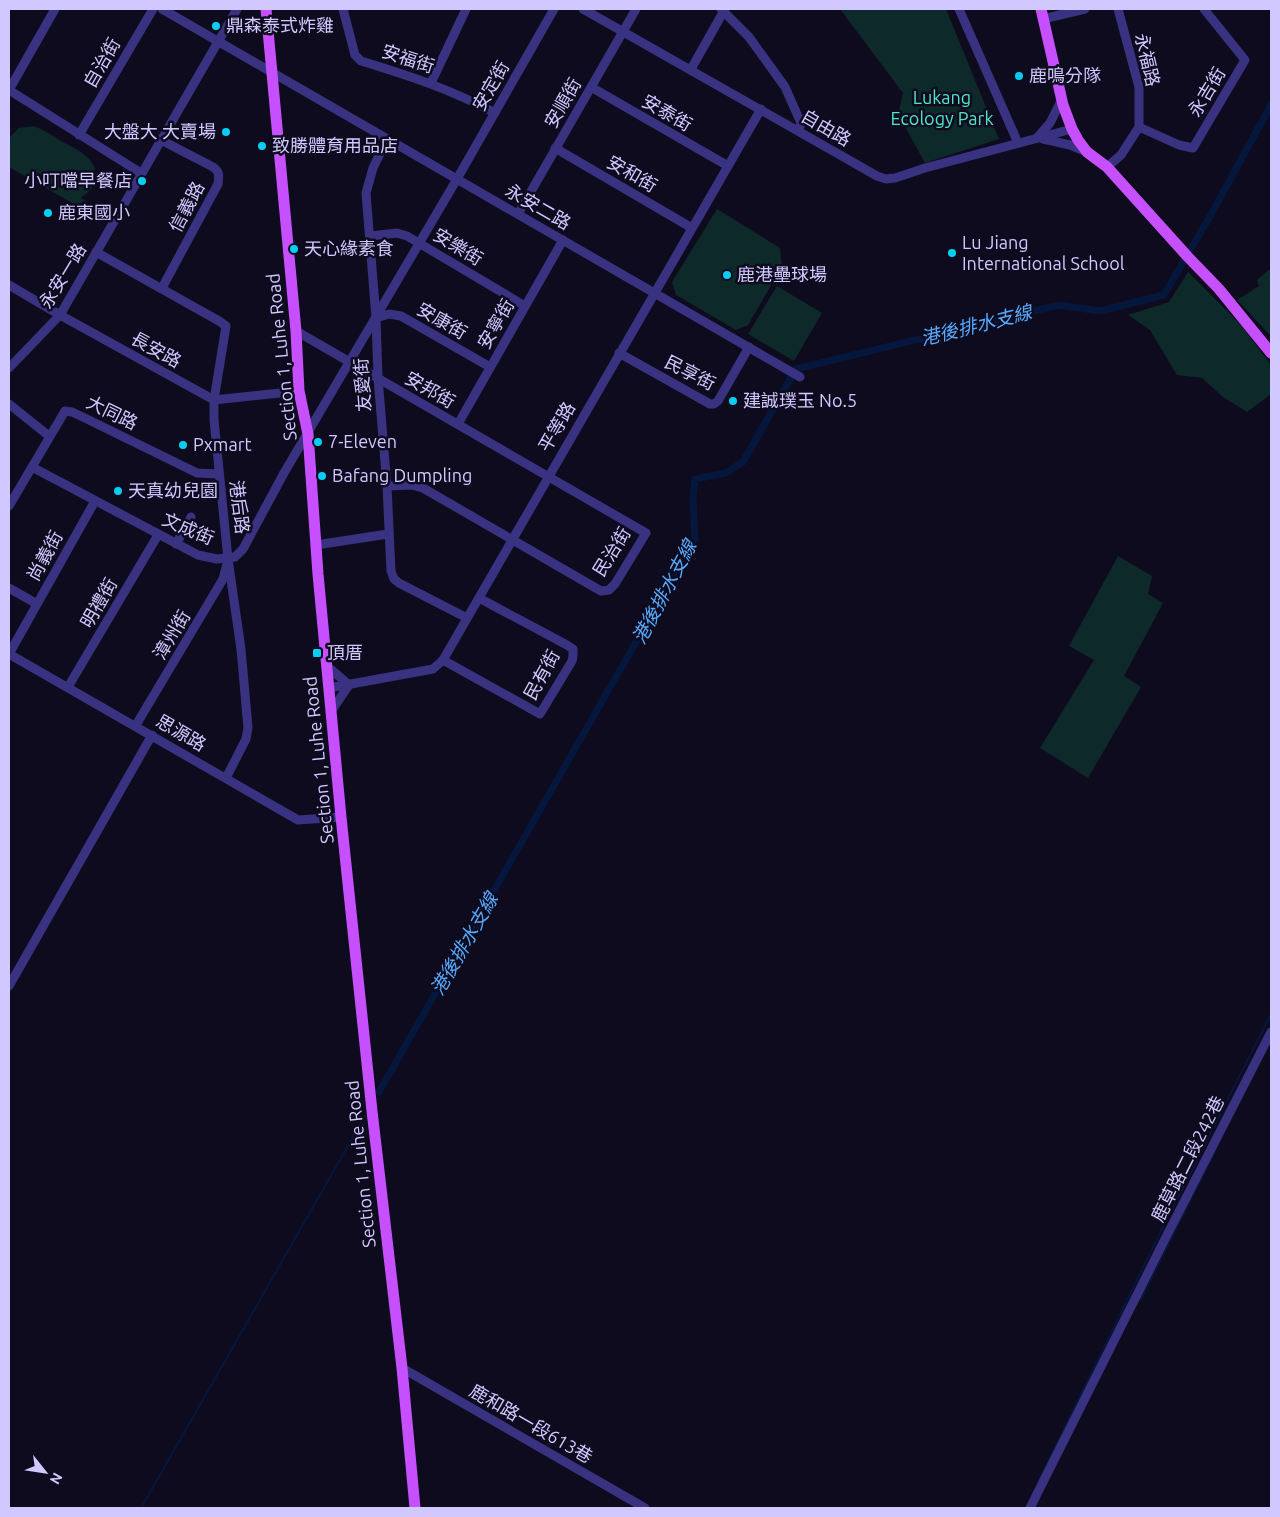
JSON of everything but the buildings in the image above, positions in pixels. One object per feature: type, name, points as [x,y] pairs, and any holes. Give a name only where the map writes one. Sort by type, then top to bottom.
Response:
[{"type":"main road","name":"Section 1, Luhe Road","points":[[266,9],[300,391],[308,434],[316,545],[341,817],[372,1111],[402,1368],[414,1508]]},
{"type":"main road","points":[[1042,14],[1062,99],[1072,129],[1087,152],[1107,167],[1219,289],[1269,348]]},
{"type":"street","points":[[55,9],[9,90],[141,173]]},
{"type":"street","name":"自治街","points":[[79,134],[153,9]]},
{"type":"street","name":"永安二路","points":[[162,9],[800,377]]},
{"type":"street","name":"永安一路","points":[[9,368],[60,315],[237,9]]},
{"type":"street","name":"安福街","points":[[343,9],[355,55],[362,61],[431,83],[467,98],[495,113]]},
{"type":"street","points":[[431,83],[466,9]]},
{"type":"street","name":"安定街","points":[[228,558],[235,557],[243,549],[284,473],[420,243],[554,9]]},
{"type":"street","name":"自由路","points":[[583,9],[877,176],[886,179],[1072,129]]},
{"type":"street","name":"安順街","points":[[518,214],[636,9]]},
{"type":"street","points":[[959,9],[1018,143]]},
{"type":"street","points":[[1042,14],[1085,9]]},
{"type":"street","name":"永福路","points":[[1118,9],[1139,87],[1139,127]]},
{"type":"street","name":"永吉街","points":[[1139,127],[1179,145],[1193,148],[1245,60],[1204,9]]},
{"type":"street","points":[[691,69],[723,10],[749,37],[785,88],[801,123],[799,131]]},
{"type":"street","name":"安泰街","points":[[590,88],[728,166]]},
{"type":"street","points":[[1037,138],[1050,123],[1062,99]]},
{"type":"street","name":"平等路","points":[[443,660],[761,109]]},
{"type":"street","points":[[1107,167],[1121,155],[1139,127]]},
{"type":"street","points":[[1037,138],[1052,140],[1087,152]]},
{"type":"street","name":"友愛街","points":[[388,139],[373,168],[366,193],[376,318],[378,378],[391,571],[394,579],[399,584],[467,618]]},
{"type":"street","name":"信義路","points":[[161,140],[213,167],[218,171],[219,176],[218,184],[162,288]]},
{"type":"street","name":"安和街","points":[[555,148],[692,228]]},
{"type":"street","name":"安樂街","points":[[370,236],[397,233],[420,243],[525,306]]},
{"type":"street","name":"安寧街","points":[[458,424],[563,240]]},
{"type":"street","name":"港后路","points":[[96,252],[219,320],[226,326],[214,400],[214,420],[218,474],[241,649],[248,728],[246,739],[226,778]]},
{"type":"street","name":"長安路","points":[[9,285],[214,400]]},
{"type":"street","name":"安康街","points":[[376,318],[390,314],[402,316],[490,367]]},
{"type":"street","name":"安邦街","points":[[296,331],[548,477]]},
{"type":"street","name":"民享街","points":[[619,353],[710,404],[714,404],[718,401],[748,347]]},
{"type":"street","points":[[214,400],[300,391]]},
{"type":"street","points":[[9,404],[49,436]]},
{"type":"street","name":"大同路","points":[[9,506],[65,411],[72,412],[197,473],[218,474]]},
{"type":"street","name":"文成街","points":[[32,467],[198,555],[218,559],[228,558]]},
{"type":"street","name":"民治街","points":[[512,539],[593,588],[604,591],[609,590],[615,584],[646,533],[548,477]]},
{"type":"street","points":[[386,486],[411,485],[423,488],[512,539]]},
{"type":"street","name":"尚義街","points":[[9,654],[95,501]]},
{"type":"street","points":[[176,544],[191,517]]},
{"type":"street","points":[[316,545],[388,534]]},
{"type":"street","name":"明禮街","points":[[68,687],[158,535]]},
{"type":"street","name":"漳州街","points":[[136,725],[223,579],[228,558]]},
{"type":"street","points":[[9,588],[37,604]]},
{"type":"street","name":"民有街","points":[[443,660],[540,714],[572,662],[573,649],[479,598]]},
{"type":"street","name":"思源路","points":[[9,654],[136,725],[298,820],[341,817]]},
{"type":"street","points":[[329,688],[434,669],[443,660]]},
{"type":"street","points":[[327,666],[349,685]]},
{"type":"street","points":[[332,710],[349,685]]},
{"type":"street","points":[[9,986],[152,735]]},
{"type":"street","name":"鹿草路二段242巷","points":[[1030,1508],[1271,1032]]},
{"type":"street","name":"鹿和路一段613巷","points":[[402,1368],[630,1504],[645,1508]]},
{"type":"green space","name":"Lukang Ecology Park","points":[[840,9],[946,9],[999,139],[925,163],[898,114],[903,93]]},
{"type":"green space","points":[[33,126],[80,151],[94,166],[94,183],[90,190],[81,198],[88,202],[84,210],[9,167],[9,138],[19,128]]},
{"type":"green space","name":"鹿港壘球場","points":[[717,209],[780,248],[782,267],[748,325],[736,330],[676,295],[672,282]]},
{"type":"green space","points":[[1271,268],[1271,336],[1237,300],[1259,286],[1257,280]]},
{"type":"green space","points":[[1188,272],[1240,324],[1271,366],[1271,394],[1247,412],[1223,397],[1202,378],[1177,375],[1150,330],[1128,315],[1169,302]]},
{"type":"green space","points":[[777,286],[822,313],[794,361],[748,334]]},
{"type":"green space","points":[[1118,556],[1152,576],[1148,594],[1163,603],[1124,676],[1141,687],[1088,778],[1040,748],[1094,660],[1069,646]]},
{"type":"waterway","name":"港後排水支線","points":[[379,1092],[695,542],[693,498],[695,479],[726,473],[743,462],[796,369],[1059,305],[1100,311],[1164,295],[1271,105]]},
{"type":"waterway","points":[[1037,1484],[1157,1239],[1271,1014]]},
{"type":"waterway","points":[[141,1508],[365,1116]]},
{"type":"waterway","points":[[1141,1299],[1217,1147]]},
{"type":"waterway","points":[[1035,1508],[1038,1504]]},
{"type":"place","name":"鼎森泰式炸雞","points":[[216,26]]},
{"type":"place","name":"鹿鳴分隊","points":[[1019,76]]},
{"type":"place","name":"大盤大 大賣場","points":[[226,132]]},
{"type":"place","name":"致勝體育用品店","points":[[262,146]]},
{"type":"place","name":"小叮噹早餐店","points":[[142,181]]},
{"type":"place","name":"鹿東國小","points":[[48,213]]},
{"type":"place","name":"天心緣素食","points":[[294,249]]},
{"type":"place","name":"Lu Jiang International School","points":[[952,253]]},
{"type":"place","name":"鹿港壘球場","points":[[727,275]]},
{"type":"place","name":"建誠璞玉 No.5","points":[[733,401]]},
{"type":"place","name":"7-Eleven","points":[[318,442]]},
{"type":"place","name":"Pxmart","points":[[183,445]]},
{"type":"place","name":"Bafang Dumpling","points":[[322,476]]},
{"type":"place","name":"天真幼兒園","points":[[118,491]]},
{"type":"place","name":"頂厝","points":[[317,653]]}]
